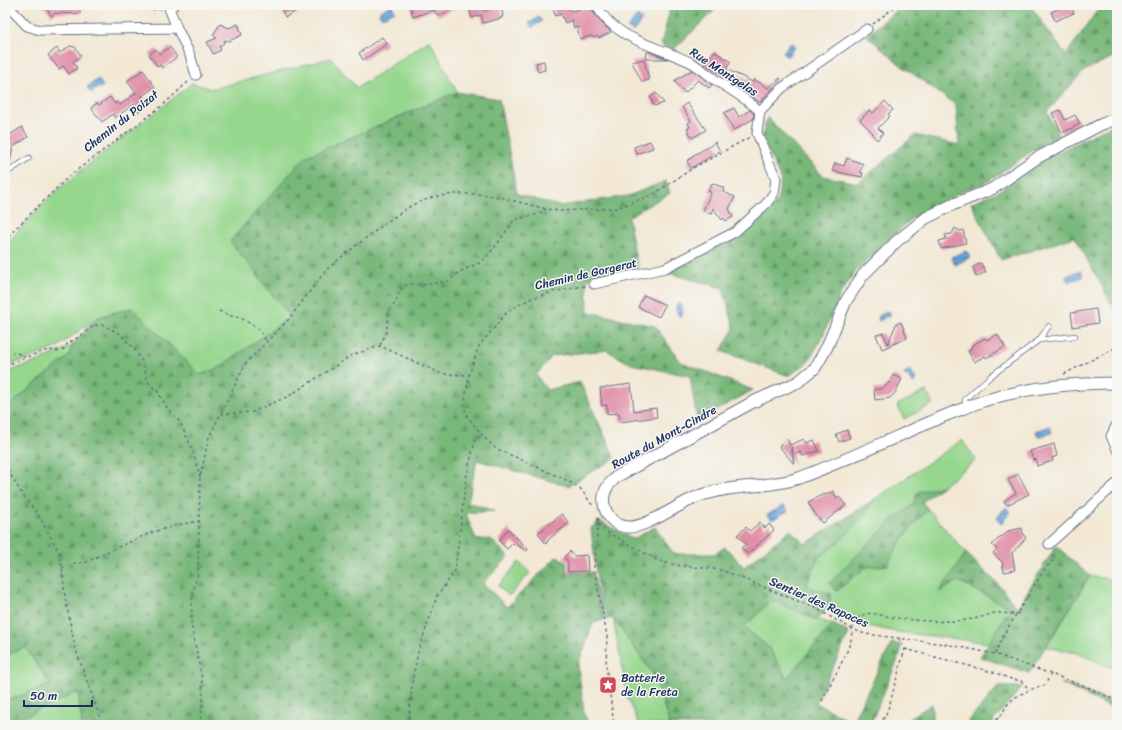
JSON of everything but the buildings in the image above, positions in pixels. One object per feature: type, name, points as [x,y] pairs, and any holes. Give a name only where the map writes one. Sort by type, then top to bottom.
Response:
[{"type":"street","points":[[7,5],[26,26],[40,30],[177,28]]},
{"type":"street","name":"Rue Montgelas","points":[[596,5],[602,15],[614,28],[643,43],[692,63],[718,82],[751,102],[760,111]]},
{"type":"street","points":[[170,6],[177,28],[190,55],[196,75]]},
{"type":"street","points":[[757,133],[760,111],[782,88],[866,29]]},
{"type":"street","name":"Route du Mont-Cindre","points":[[1117,118],[1100,125],[1037,158],[992,189],[952,205],[926,218],[897,241],[863,275],[846,301],[828,347],[815,368],[798,382],[753,402],[616,477],[608,486],[604,495],[604,504],[607,513],[615,522],[627,528],[640,526],[692,499],[710,492],[730,488],[762,486],[798,478],[983,401],[1039,387],[1074,383],[1117,383]]},
{"type":"street","name":"Chemin de Gorgerat","points":[[594,284],[665,268],[735,232],[766,204],[774,193],[776,179],[757,133]]},
{"type":"street","points":[[1117,424],[1111,436],[1117,449]]},
{"type":"street","points":[[1049,544],[1117,483]]},
{"type":"lane","points":[[5,174],[29,158]]},
{"type":"lane","points":[[965,408],[965,399],[991,376],[1039,340],[1049,326]]},
{"type":"lane","points":[[1039,340],[1075,336]]},
{"type":"path","points":[[143,5],[146,10],[170,6]]},
{"type":"path","points":[[866,29],[897,5]]},
{"type":"path","name":"Chemin du Poizat","points":[[5,241],[16,228],[68,177],[163,105],[196,75]]},
{"type":"path","points":[[200,725],[203,700],[202,679],[191,623],[193,590],[198,572],[200,478],[209,437],[246,363],[289,319],[326,270],[349,251],[412,205],[433,197],[454,194],[495,196],[558,211],[617,208],[654,194],[693,168],[757,133]]},
{"type":"path","points":[[380,346],[386,333],[389,312],[396,302],[399,292],[404,286],[409,284],[426,286],[448,282],[461,271],[481,262],[496,246],[514,220],[538,214],[546,209]]},
{"type":"path","name":"Chemin de Gorgerat","points":[[594,284],[552,292],[530,299],[508,311],[479,346],[469,375],[464,406],[467,416],[482,435],[495,448],[566,480],[580,488],[592,503],[595,510]]},
{"type":"path","points":[[219,311],[241,318],[259,329],[267,342]]},
{"type":"path","points":[[5,366],[48,350],[57,351],[64,349],[68,343],[95,325],[103,324],[118,333],[133,347],[143,363],[148,382],[158,392],[167,408],[180,422],[193,451],[200,478]]},
{"type":"path","points":[[221,414],[252,412],[289,396],[352,355],[380,346],[442,374],[469,375]]},
{"type":"path","points":[[1061,376],[1117,347]]},
{"type":"path","points":[[5,354],[17,353],[26,357]]},
{"type":"path","points":[[408,725],[413,677],[418,652],[437,596],[455,572],[466,479],[475,440],[482,435]]},
{"type":"path","points":[[5,465],[22,494],[39,516],[59,552],[65,597],[75,648],[103,725]]},
{"type":"path","points":[[598,516],[594,568],[607,636],[606,665],[614,725]]},
{"type":"path","points":[[62,568],[71,564],[87,562],[150,533],[177,525],[200,521]]},
{"type":"path","name":"Sentier des Rapaces","points":[[598,523],[605,531],[659,561],[676,565],[722,570],[817,609],[852,629],[866,634],[945,644],[995,654],[1087,686],[1117,701]]},
{"type":"path","points":[[995,654],[1004,634],[1019,613],[1044,570],[1054,558],[1054,552],[1049,544]]},
{"type":"path","points":[[822,701],[850,643],[852,629],[855,621],[859,617],[873,613],[936,621],[966,620],[1004,612],[1015,615],[1019,613]]},
{"type":"path","points":[[899,639],[905,649],[1021,681],[1029,689]]},
{"type":"path","points":[[880,725],[886,716],[893,697],[905,649]]},
{"type":"path","points":[[994,725],[995,720],[999,718],[1009,703],[1029,689],[1045,684],[1051,674]]},
{"type":"green space","points":[[671,5],[720,5],[673,50],[661,45]]},
{"type":"green space","points":[[903,5],[1030,5],[1066,55],[1101,5],[1117,5],[1117,55],[1084,71],[1047,112],[1059,136],[1032,151],[990,180],[965,190],[911,219],[857,270],[840,294],[822,338],[808,362],[789,376],[721,351],[734,328],[723,288],[664,272],[734,239],[777,202],[781,180],[762,137],[767,117],[823,176],[858,183],[915,135],[959,145],[956,105],[902,66],[866,35]]},
{"type":"green space","points":[[430,40],[457,92],[305,157],[290,317],[219,368],[200,375],[132,308],[98,317],[56,348],[5,367],[5,246],[37,210],[63,186],[192,83],[211,89],[331,58],[357,88]]},
{"type":"green space","points":[[457,92],[499,99],[517,194],[559,206],[628,196],[666,181],[670,193],[628,217],[638,270],[587,279],[588,312],[655,326],[681,362],[753,390],[697,421],[690,376],[631,364],[606,350],[552,356],[536,375],[547,390],[580,382],[615,458],[568,486],[477,460],[468,502],[494,511],[466,513],[476,540],[491,539],[509,557],[483,583],[507,607],[557,556],[566,562],[567,573],[593,572],[603,620],[593,623],[578,665],[584,713],[589,725],[82,725],[78,692],[5,725],[5,701],[51,685],[25,647],[5,656],[5,526],[7,525],[5,522],[5,409],[69,356],[72,345],[98,317],[132,308],[200,375],[219,368],[290,317],[230,241],[305,157]]},
{"type":"green space","points":[[1116,123],[1114,150],[1117,152],[1117,314],[1075,237],[1001,260],[971,203],[999,191],[1039,162]]},
{"type":"green space","points":[[72,346],[69,356],[5,409],[5,373],[36,362]]},
{"type":"green space","points":[[926,391],[933,404],[904,419],[897,405]]},
{"type":"green space","points":[[962,440],[976,460],[943,486],[918,492],[913,505],[891,521],[829,583],[837,590],[866,567],[888,565],[900,542],[928,509],[966,553],[943,588],[959,581],[1010,608],[989,643],[898,632],[857,624],[828,607],[831,594],[806,587],[818,558],[838,543],[859,522],[875,499]]},
{"type":"green space","points":[[943,486],[922,502],[928,509],[900,542],[888,565],[866,567],[837,591],[829,583],[891,521],[913,505],[918,492]]},
{"type":"green space","points":[[875,499],[859,522],[838,543],[818,558],[806,586],[831,594],[828,607],[817,620],[772,600],[744,627],[769,648],[787,678],[833,624],[849,633],[816,703],[852,722],[892,643],[901,645],[900,654],[870,725],[670,725],[653,674],[613,618],[604,620],[596,572],[591,528],[599,521],[633,539],[655,527],[674,554],[714,554],[725,547],[744,567],[790,530],[805,544]]},
{"type":"green space","points":[[1056,546],[1090,576],[1029,673],[980,657],[1010,608],[959,581],[939,592],[966,553],[1000,586],[1017,608]]},
{"type":"green space","points":[[519,562],[530,573],[509,596],[498,586]]},
{"type":"green space","points":[[1090,576],[1117,580],[1117,670],[1077,653],[1046,647]]},
{"type":"green space","points":[[772,600],[817,620],[833,624],[787,678],[769,648],[744,627]]},
{"type":"green space","points":[[613,618],[653,674],[670,725],[639,725],[627,695]]},
{"type":"green space","points":[[25,647],[51,685],[5,701],[5,656]]},
{"type":"green space","points":[[1061,683],[1117,704],[1117,711]]},
{"type":"green space","points":[[998,687],[1022,687],[994,720],[992,725],[899,725],[932,704],[932,723],[966,724]]},
{"type":"green space","points":[[78,691],[82,725],[6,725]]},
{"type":"water","points":[[392,5],[395,11],[383,17],[379,15],[380,11]]},
{"type":"water","points":[[637,16],[642,20],[633,32],[627,28]]},
{"type":"water","points":[[539,17],[542,21],[532,28],[529,23]]},
{"type":"water","points":[[791,43],[796,46],[788,56],[785,56],[783,52]]},
{"type":"water","points":[[98,79],[103,86],[91,93],[87,87]]},
{"type":"water","points":[[966,251],[969,254],[969,258],[955,265],[951,257]]},
{"type":"water","points":[[1081,271],[1083,277],[1068,282],[1065,276]]},
{"type":"water","points":[[677,304],[680,304],[682,308],[683,314],[681,317],[677,312]]},
{"type":"water","points":[[886,311],[889,312],[890,316],[884,317],[879,321],[878,317]]},
{"type":"water","points":[[909,370],[916,378],[914,383],[911,382],[908,376],[904,375],[905,372]]},
{"type":"water","points":[[1050,426],[1052,433],[1038,437],[1036,431]]},
{"type":"water","points":[[784,505],[788,511],[772,520],[770,517],[769,518],[767,515]]},
{"type":"water","points":[[1006,507],[1011,512],[1002,524],[998,521],[999,520],[997,517]]},
{"type":"place","name":"Batterie de la Freta","points":[[608,685]]}]
